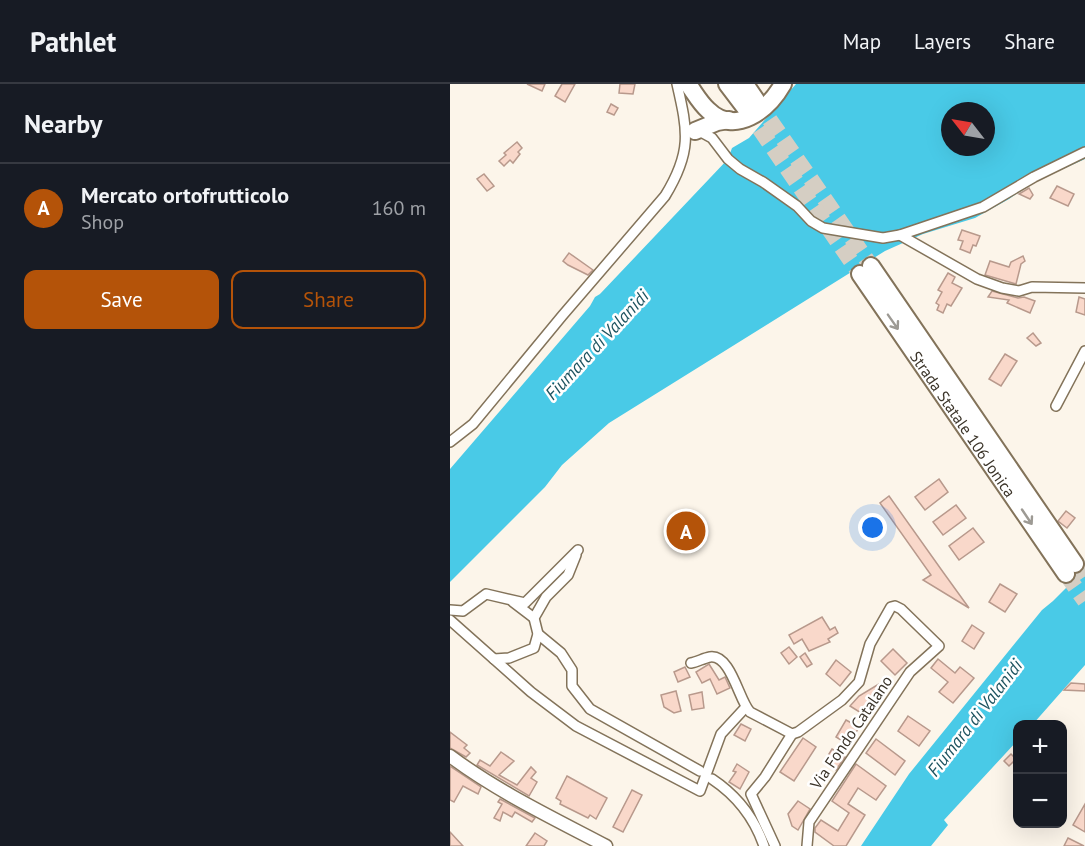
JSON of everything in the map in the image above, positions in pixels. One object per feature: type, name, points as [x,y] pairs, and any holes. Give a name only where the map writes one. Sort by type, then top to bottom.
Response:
[{"type":"highway","points":[[687,84],[708,111],[738,122],[747,120],[758,113],[783,84]]},
{"type":"highway","points":[[732,85],[751,104]]},
{"type":"highway","points":[[691,131],[729,120]]},
{"type":"highway","name":"Strada Statale 106 Jonica","points":[[866,270],[1070,569]]},
{"type":"street","points":[[450,442],[472,424],[561,316],[665,196],[683,161],[691,131],[677,84]]},
{"type":"street","points":[[691,131],[701,132],[712,138],[728,159],[740,169],[797,206],[811,221],[823,228],[883,238],[904,238],[983,207],[1034,177],[1085,152]]},
{"type":"street","points":[[904,238],[977,279],[1002,288],[1018,291],[1032,287],[1085,288]]},
{"type":"street","points":[[1056,406],[1085,351]]},
{"type":"street","points":[[450,610],[463,611],[486,594],[525,603],[578,550],[568,575],[546,597],[534,618]]},
{"type":"street","points":[[494,659],[509,658],[534,648],[538,634],[534,618],[511,601]]},
{"type":"street","name":"Via Fondo Catalano","points":[[792,734],[842,700],[860,682],[870,644],[891,607],[901,609],[939,646],[910,672],[809,822],[807,846]]},
{"type":"street","points":[[450,620],[531,692],[576,726],[700,791],[721,734],[746,708]]},
{"type":"street","points":[[538,634],[561,653],[572,670],[572,686],[590,709],[700,771]]},
{"type":"street","points":[[692,663],[712,657],[719,659],[731,673],[746,708],[792,734],[765,777],[751,794],[775,846]]},
{"type":"street","points":[[450,756],[497,788],[606,846]]},
{"type":"street","points":[[712,779],[729,790],[748,813],[764,846]]},
{"type":"water","name":"Fiumara di Valanidi","points":[[796,84],[1085,84],[1085,159],[1032,183],[975,218],[923,234],[885,251],[609,423],[562,465],[545,487],[450,582],[450,469],[590,306],[595,297],[728,159],[732,148],[749,138]]},
{"type":"water","name":"Fiumara di Valanidi","points":[[1085,569],[1085,665],[1037,720],[1013,720],[1013,745],[944,820],[948,825],[931,846],[861,846],[909,774],[1042,610]]},
{"type":"building","points":[[527,84],[545,84],[542,91]]},
{"type":"building","points":[[562,84],[575,84],[565,102],[555,96]]},
{"type":"building","points":[[620,84],[635,84],[633,94],[619,93]]},
{"type":"building","points":[[611,104],[618,108],[614,115],[607,112]]},
{"type":"building","points":[[517,142],[522,148],[518,152],[520,154],[513,163],[510,160],[504,166],[499,161],[506,155],[504,153]]},
{"type":"building","points":[[484,174],[494,186],[487,191],[477,179]]},
{"type":"building","points":[[1057,186],[1074,194],[1068,206],[1050,198]]},
{"type":"building","points":[[1029,188],[1033,195],[1030,199],[1019,194]]},
{"type":"building","points":[[962,230],[980,236],[970,253],[960,249],[963,241],[958,240]]},
{"type":"building","points":[[569,253],[593,270],[588,275],[568,265],[563,261]]},
{"type":"building","points":[[1023,256],[1025,261],[1021,264],[1016,284],[985,275],[990,261],[1009,267],[1011,262]]},
{"type":"building","points":[[948,273],[955,277],[952,283],[962,288],[951,306],[947,304],[943,313],[937,310],[939,305],[936,303],[942,292],[938,290]]},
{"type":"building","points":[[992,291],[1035,301],[1030,313],[1007,303],[1009,300],[988,297]]},
{"type":"building","points":[[1079,297],[1085,299],[1085,315],[1076,312]]},
{"type":"building","points":[[1033,333],[1041,343],[1036,346],[1027,338]]},
{"type":"building","points":[[1005,354],[1017,361],[1001,386],[989,379]]},
{"type":"building","points":[[939,479],[948,492],[925,510],[915,497]]},
{"type":"building","points":[[889,496],[969,608],[923,580],[931,575],[880,503]]},
{"type":"building","points":[[956,505],[966,518],[943,535],[933,522]]},
{"type":"building","points":[[1066,511],[1075,518],[1067,528],[1058,521]]},
{"type":"building","points":[[973,528],[984,542],[959,560],[949,546]]},
{"type":"building","points":[[1000,584],[1017,594],[1005,612],[989,602]]},
{"type":"building","points":[[822,617],[830,630],[835,627],[838,633],[828,639],[830,642],[809,651],[802,639],[794,644],[789,635]]},
{"type":"building","points":[[972,625],[984,633],[974,649],[962,641]]},
{"type":"building","points":[[789,647],[797,657],[789,664],[781,653]]},
{"type":"building","points":[[893,649],[907,663],[895,675],[881,661]]},
{"type":"building","points":[[805,653],[812,664],[807,667],[800,657]]},
{"type":"building","points":[[938,659],[955,673],[960,667],[974,678],[953,703],[939,692],[948,682],[931,668]]},
{"type":"building","points":[[836,660],[851,672],[840,686],[826,674]]},
{"type":"building","points":[[709,664],[719,680],[725,677],[730,688],[717,694],[710,679],[702,683],[696,672]]},
{"type":"building","points":[[685,667],[690,677],[678,682],[674,672]]},
{"type":"building","points":[[1071,683],[1085,684],[1085,691],[1064,690]]},
{"type":"building","points":[[879,684],[887,689],[869,718],[850,706],[859,696]]},
{"type":"building","points":[[676,691],[681,711],[674,713],[664,707],[661,695]]},
{"type":"building","points":[[702,692],[704,708],[692,710],[689,695]]},
{"type":"building","points":[[908,716],[930,731],[919,746],[898,731]]},
{"type":"building","points":[[846,720],[859,727],[849,745],[836,737]]},
{"type":"building","points":[[741,724],[751,729],[745,741],[734,735]]},
{"type":"building","points":[[450,732],[467,745],[464,748],[470,753],[466,757],[450,748]]},
{"type":"building","points":[[803,738],[816,747],[794,781],[780,772]]},
{"type":"building","points":[[876,739],[905,761],[895,775],[866,753]]},
{"type":"building","points":[[832,749],[845,757],[836,770],[824,762]]},
{"type":"building","points":[[501,752],[514,761],[499,775],[517,785],[531,767],[536,772],[531,778],[537,782],[529,796],[477,765],[480,760],[490,766]]},
{"type":"building","points":[[1011,754],[1013,756],[1013,762],[1009,766],[1004,761]]},
{"type":"building","points":[[737,764],[749,772],[740,789],[729,782],[736,772],[733,771]]},
{"type":"building","points":[[856,764],[886,786],[876,800],[858,788],[848,804],[865,815],[846,846],[834,846],[815,832],[815,828],[821,820],[838,831],[849,813],[832,801]]},
{"type":"building","points":[[450,766],[481,787],[478,794],[463,786],[454,802],[450,800]]},
{"type":"building","points":[[567,776],[607,798],[596,819],[590,815],[588,818],[560,804],[561,801],[556,798]]},
{"type":"building","points":[[632,790],[642,795],[623,832],[613,827]]},
{"type":"building","points":[[500,799],[535,818],[532,822],[515,812],[512,817],[503,812],[500,821],[494,818],[502,804],[498,802]]},
{"type":"building","points":[[798,801],[810,809],[798,830],[792,826],[788,814]]},
{"type":"building","points":[[1085,804],[1085,832],[1073,825]]},
{"type":"building","points":[[450,832],[463,846],[450,846]]},
{"type":"building","points":[[535,833],[547,841],[544,846],[526,846]]},
{"type":"building","points":[[1068,838],[1084,846],[1064,846]]},
{"type":"tunnel","points":[[756,100],[871,266]]},
{"type":"tunnel","points":[[746,109],[860,274]]},
{"type":"tunnel","points":[[1075,564],[1085,579]]},
{"type":"tunnel","points":[[1066,574],[1085,601]]},
{"type":"place","name":"Mercato ortofrutticolo","points":[[686,531]]}]
